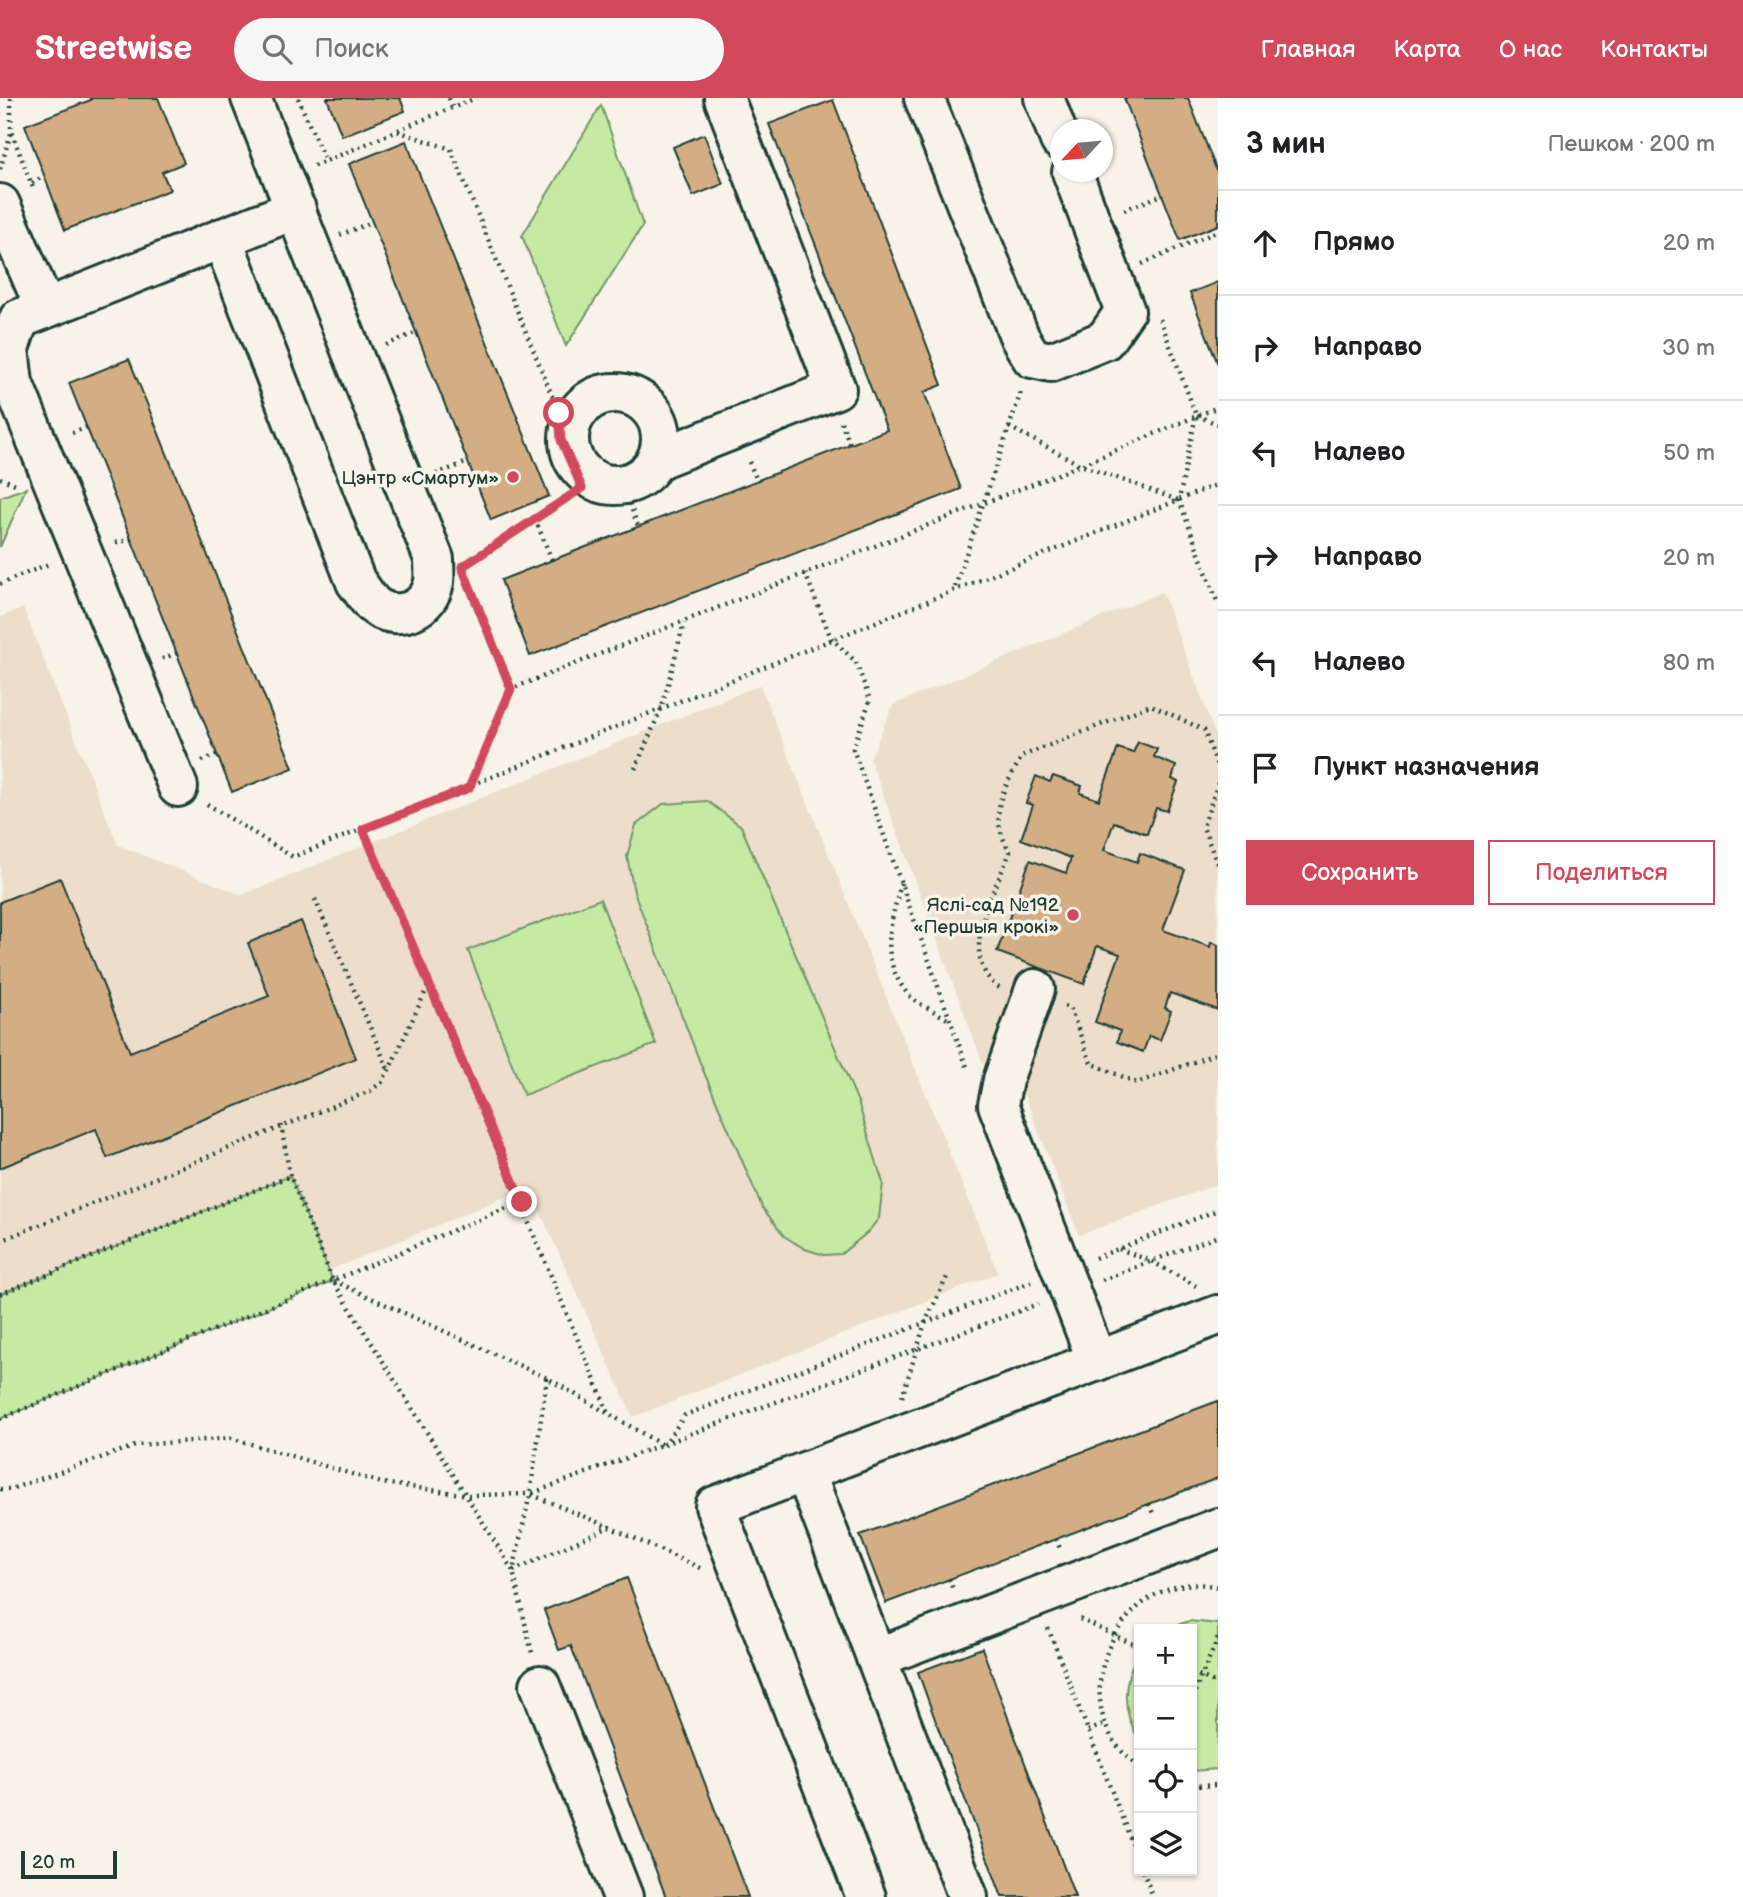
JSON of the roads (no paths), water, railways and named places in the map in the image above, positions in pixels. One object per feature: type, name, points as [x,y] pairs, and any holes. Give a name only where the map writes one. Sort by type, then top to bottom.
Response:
[{"type":"lane","points":[[222,238],[356,582],[375,607],[394,615],[410,612],[427,600],[434,583],[448,563],[251,98]]},
{"type":"lane","points":[[656,460],[661,444],[660,429],[654,414],[644,402],[630,394],[614,392],[599,395],[585,403],[570,429],[573,458],[593,479],[621,484],[642,476],[656,460],[836,389],[724,98]]},
{"type":"lane","points":[[924,98],[1020,338],[1032,358],[1051,362],[1105,340],[1125,311],[1076,182]]},
{"type":"lane","points":[[1045,98],[1052,119]]},
{"type":"lane","points":[[178,788],[13,383],[9,349],[19,319],[222,238],[290,194]]},
{"type":"lane","points":[[0,204],[45,308]]},
{"type":"lane","points":[[1034,993],[1003,1080],[998,1105],[1097,1362]]},
{"type":"lane","points":[[866,1897],[715,1506],[1097,1362],[1212,1304]]},
{"type":"lane","points":[[805,1472],[968,1897]]},
{"type":"lane","points":[[876,1658],[1218,1528]]},
{"type":"lane","points":[[540,1685],[623,1897]]},
{"type":"place","name":"Цэнтр «Смартум»","points":[[513,477]]},
{"type":"place","name":"Яслі-сад №192 «Першыя крокі»","points":[[1073,915]]}]
